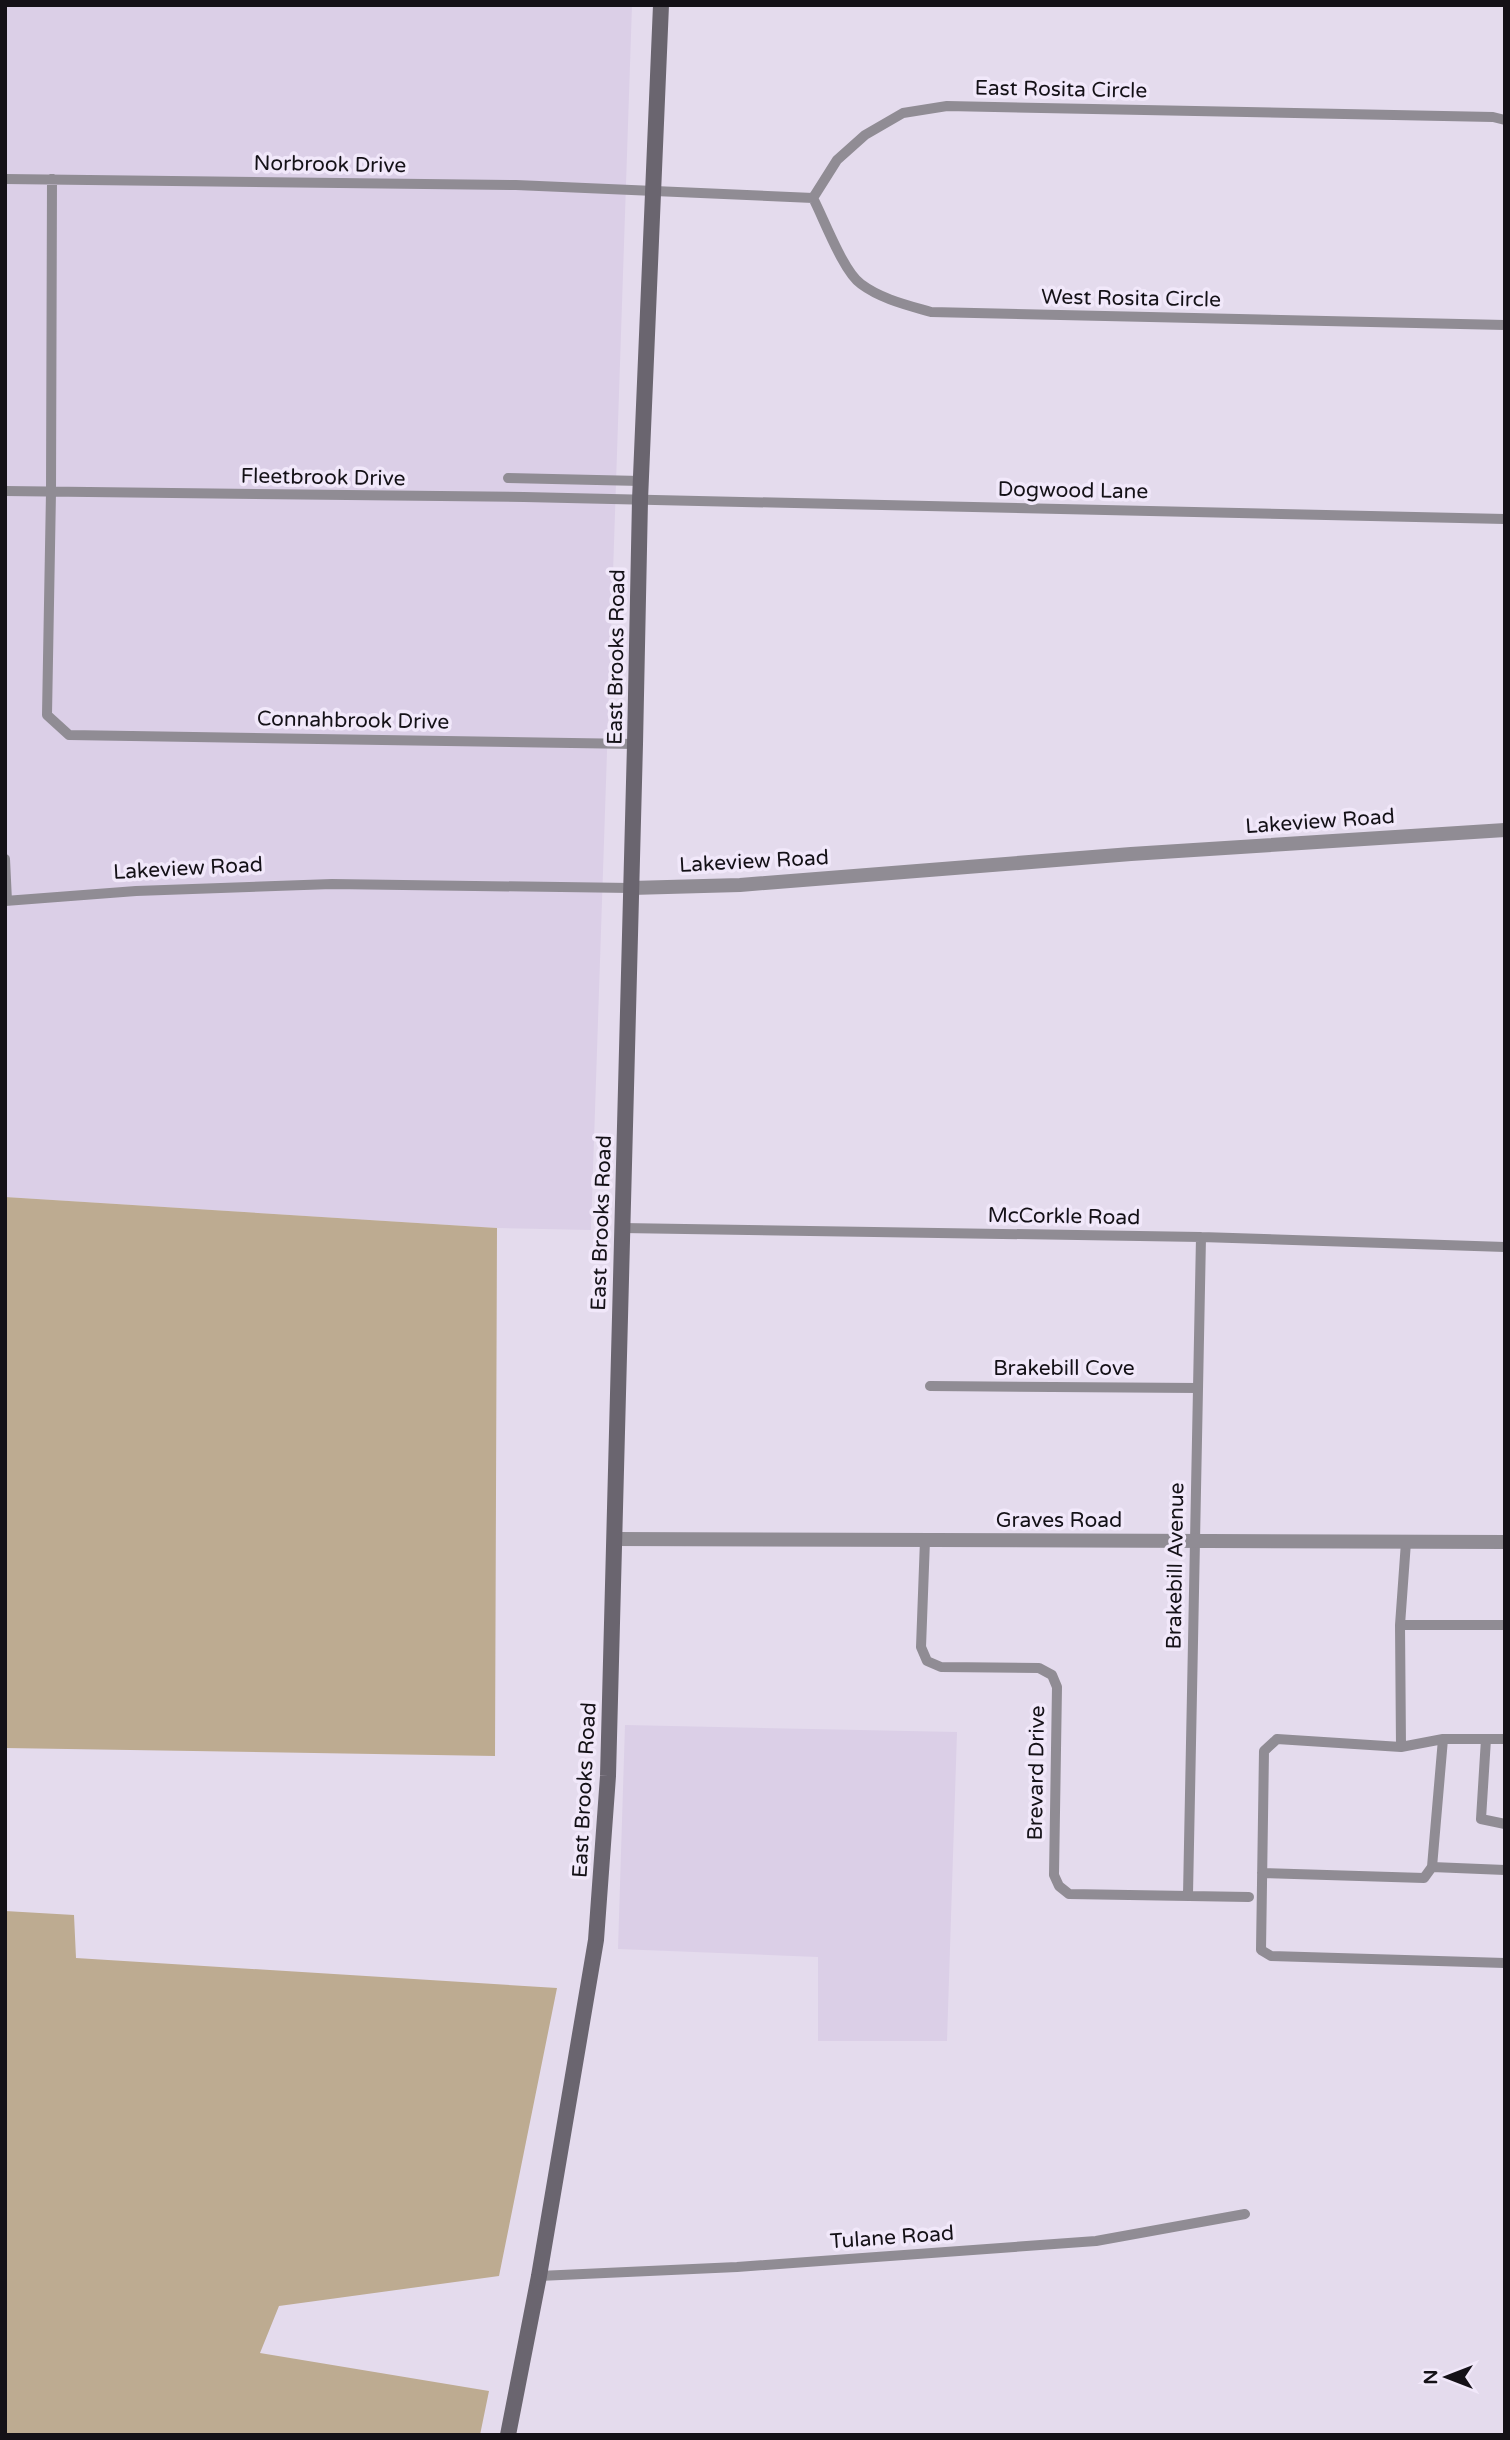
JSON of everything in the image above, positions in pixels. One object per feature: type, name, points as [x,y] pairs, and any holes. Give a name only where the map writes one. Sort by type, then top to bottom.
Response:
[{"type":"main road","name":"East Brooks Road","points":[[508,2435],[539,2276],[596,1940],[608,1776],[640,481],[661,5]]},
{"type":"street","name":"East Rosita Circle","points":[[814,198],[836,160],[865,135],[903,113],[947,106],[1493,117],[1505,120]]},
{"type":"street","name":"Norbrook Drive","points":[[5,178],[516,185],[654,191]]},
{"type":"street","points":[[51,492],[52,179]]},
{"type":"street","points":[[654,191],[814,198]]},
{"type":"street","name":"West Rosita Circle","points":[[814,198],[842,258],[858,282],[881,296],[931,312],[1505,326]]},
{"type":"street","points":[[509,478],[640,481]]},
{"type":"street","points":[[605,480],[605,500]]},
{"type":"street","name":"Fleetbrook Drive","points":[[5,491],[640,500]]},
{"type":"street","name":"Connahbrook Drive","points":[[51,492],[47,715],[69,735],[635,744]]},
{"type":"street","name":"Dogwood Lane","points":[[640,500],[1505,519]]},
{"type":"street","name":"Lakeview Road","points":[[6,901],[136,891],[332,884],[631,888],[740,885],[1117,855],[1505,830]]},
{"type":"street","points":[[5,859],[6,901]]},
{"type":"street","name":"McCorkle Road","points":[[622,1228],[1201,1237],[1505,1247]]},
{"type":"street","name":"Brakebill Avenue","points":[[1188,1895],[1201,1237]]},
{"type":"street","name":"Brakebill Cove","points":[[930,1387],[1198,1388]]},
{"type":"street","name":"Graves Road","points":[[614,1539],[1505,1542]]},
{"type":"street","name":"Brevard Drive","points":[[925,1541],[921,1647],[927,1661],[942,1667],[1040,1668],[1052,1675],[1057,1687],[1054,1875],[1059,1886],[1069,1894],[1249,1897]]},
{"type":"street","points":[[1401,1747],[1400,1625],[1406,1542]]},
{"type":"street","points":[[1400,1625],[1505,1625]]},
{"type":"street","points":[[1505,1739],[1443,1739],[1401,1747],[1277,1739],[1264,1751],[1261,1950],[1271,1956],[1505,1962]]},
{"type":"street","points":[[1262,1873],[1424,1878],[1432,1867],[1443,1739]]},
{"type":"street","points":[[1486,1739],[1480,1819],[1494,1824],[1505,1824]]},
{"type":"street","points":[[1432,1867],[1505,1870]]},
{"type":"street","name":"Tulane Road","points":[[539,2276],[737,2267],[1096,2241],[1245,2214]]},
{"type":"shaded area","points":[[5,5],[632,5],[591,1230],[497,1228],[5,1197]]},
{"type":"shaded area","points":[[5,1197],[497,1228],[495,1756],[5,1748]]},
{"type":"shaded area","points":[[625,1725],[957,1732],[947,2041],[818,2041],[818,1957],[618,1949]]},
{"type":"shaded area","points":[[5,1911],[74,1915],[76,1958],[557,1988],[499,2276],[279,2306],[260,2353],[489,2391],[480,2435],[5,2435]]}]
